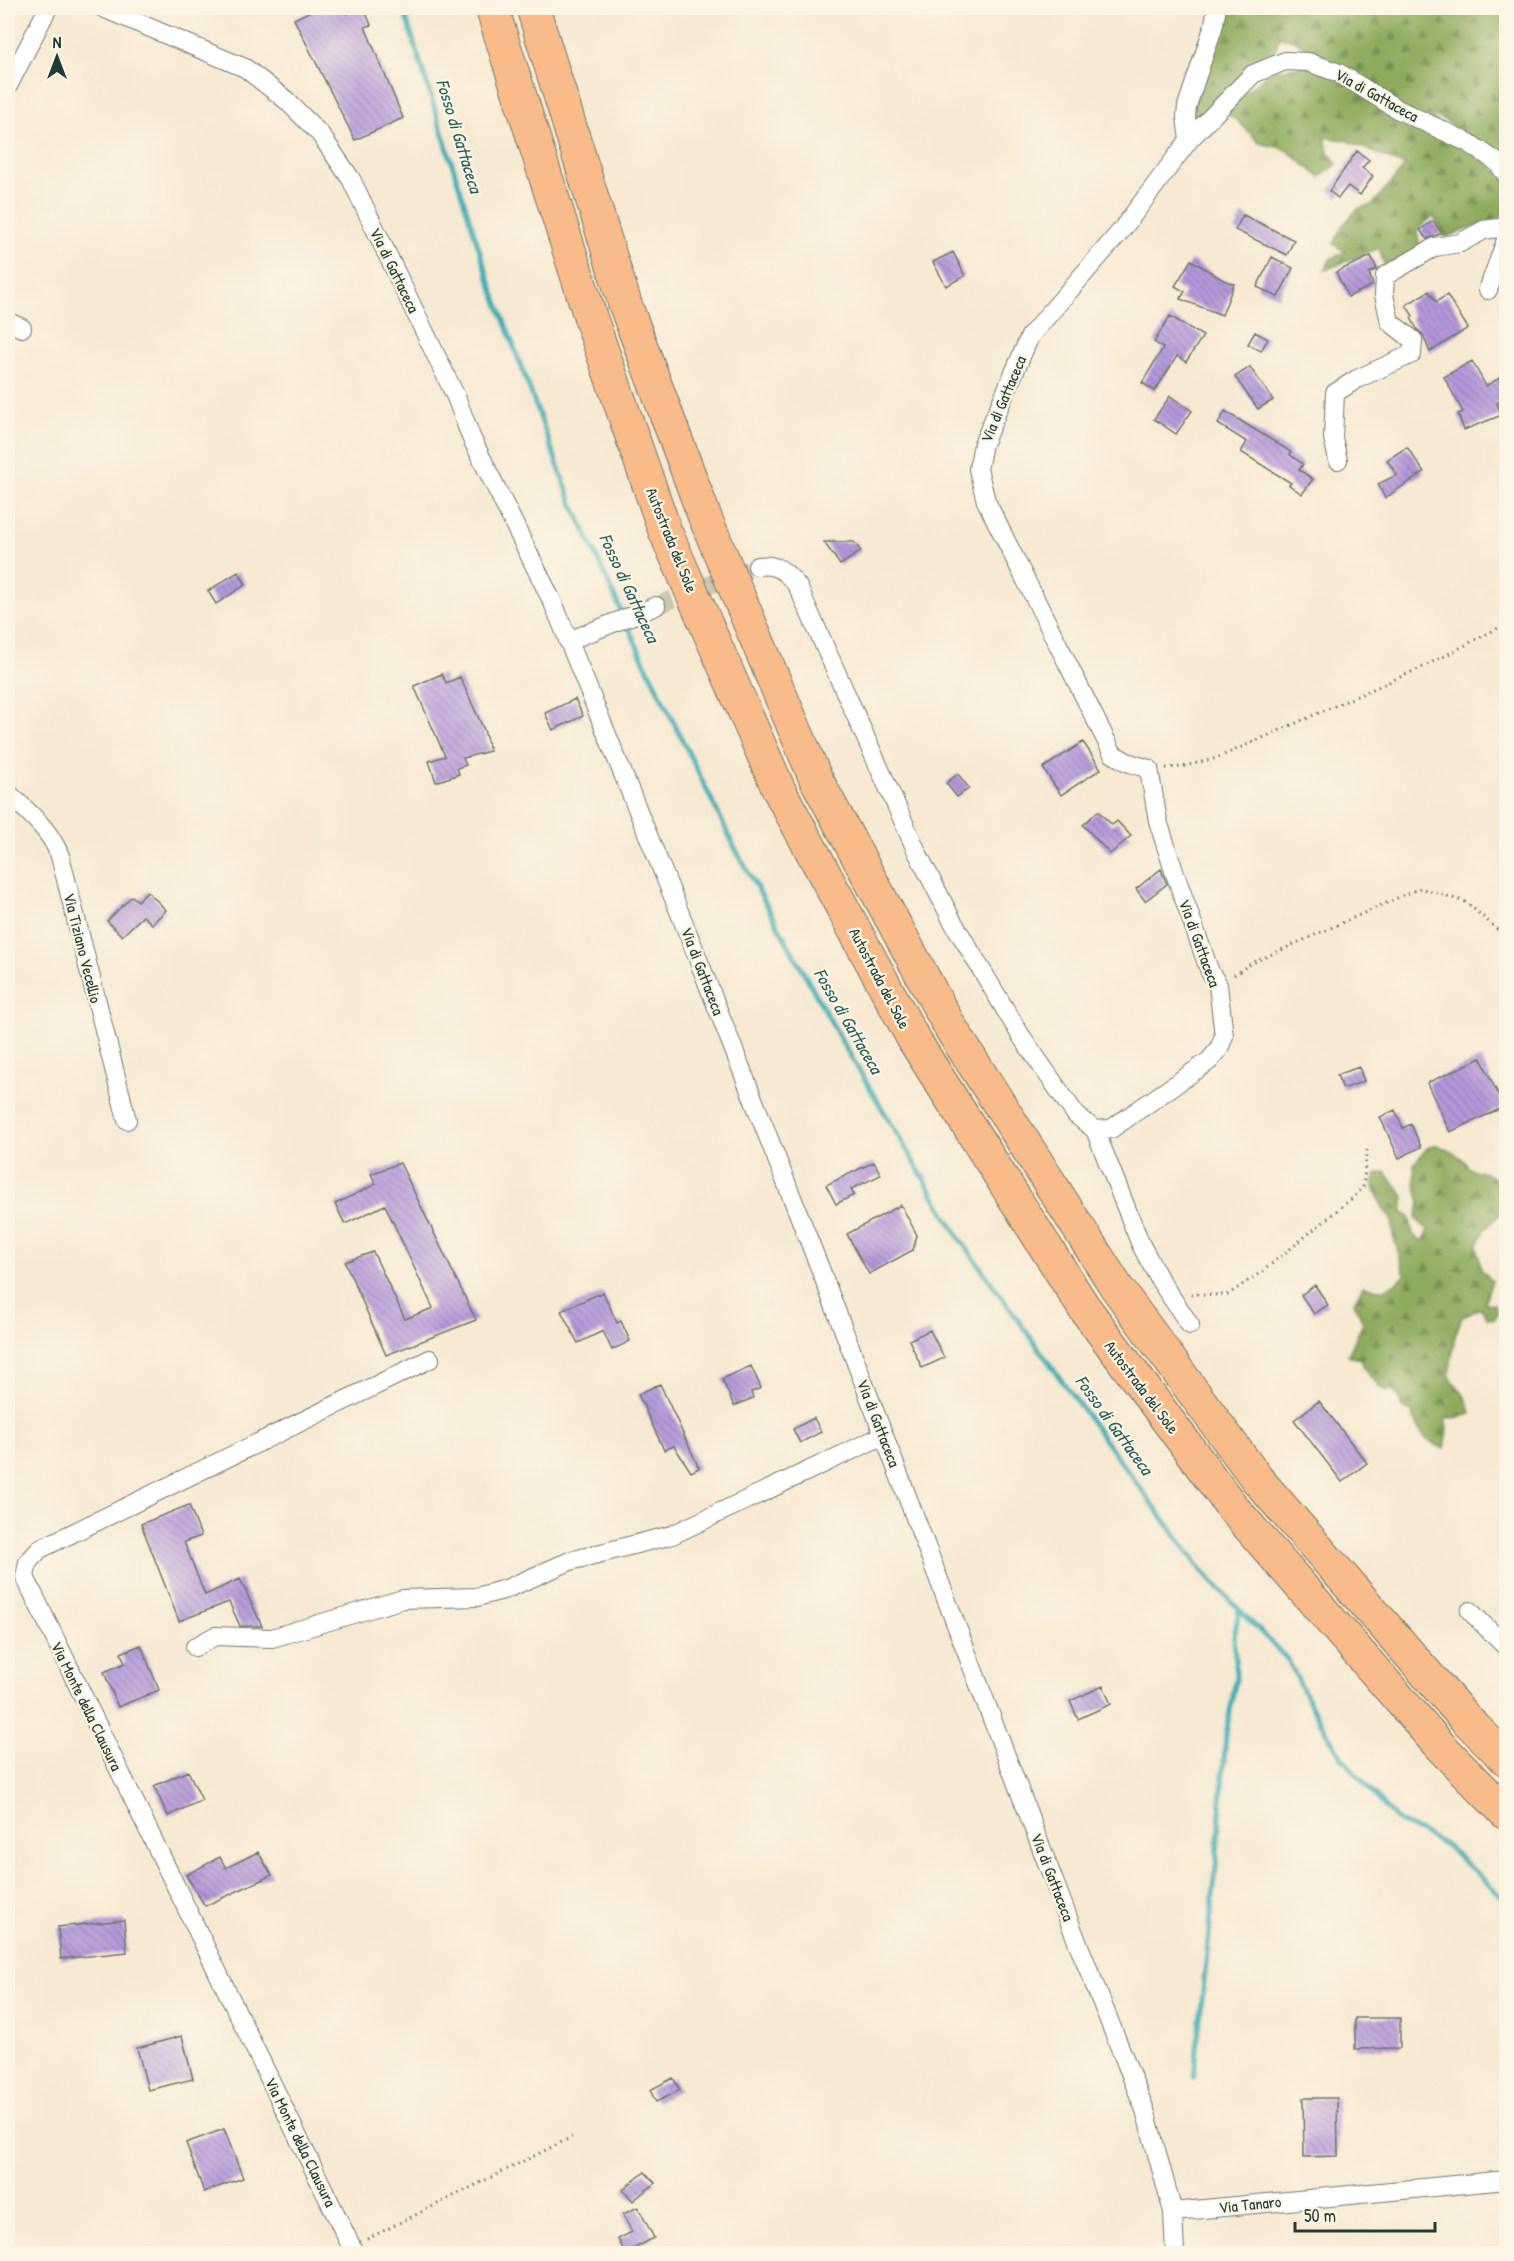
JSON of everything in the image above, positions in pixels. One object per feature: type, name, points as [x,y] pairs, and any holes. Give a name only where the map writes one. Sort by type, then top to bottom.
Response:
[{"type":"highway","name":"Autostrada del Sole","points":[[492,8],[591,319],[665,531],[779,790],[914,1040],[1083,1306],[1232,1507],[1440,1746],[1506,1814]]},
{"type":"highway","points":[[533,8],[625,304],[704,515],[815,777],[950,1027],[1117,1288],[1257,1479],[1464,1717],[1506,1759]]},
{"type":"street","points":[[8,86],[48,8]]},
{"type":"street","name":"Via di Gattaceca","points":[[103,8],[245,68],[286,100],[320,134],[351,179],[456,397],[471,437],[554,605],[681,916],[884,1435],[1073,1931],[1145,2110],[1173,2212],[1174,2253]]},
{"type":"street","points":[[1189,140],[1187,106],[1213,28],[1217,8]]},
{"type":"street","name":"Via di Gattaceca","points":[[1095,1130],[1111,1130],[1209,1061],[1219,1049],[1224,1036],[1218,985],[1210,972],[1158,821],[1149,769],[1127,762],[1113,754],[986,501],[978,468],[983,444],[1030,336],[1120,232],[1189,140],[1253,74],[1285,61],[1308,62],[1339,72],[1397,109],[1469,142],[1497,162],[1506,174]]},
{"type":"street","points":[[1338,460],[1333,438],[1335,393],[1357,379],[1412,354],[1413,340],[1390,322],[1384,295],[1385,276],[1435,247],[1460,243],[1484,230],[1506,227]]},
{"type":"street","points":[[1488,290],[1506,240]]},
{"type":"street","points":[[757,566],[780,568],[798,587],[918,854],[953,922],[1021,1036],[1076,1115],[1095,1130],[1141,1245],[1190,1325]]},
{"type":"street","points":[[568,641],[656,606]]},
{"type":"street","name":"Via Tiziano Vecellio","points":[[8,793],[46,829],[55,842],[127,1120]]},
{"type":"street","name":"Via Monte della Clausura","points":[[353,2250],[25,1577],[28,1562],[40,1549],[430,1359]]},
{"type":"street","points":[[195,1647],[215,1636],[272,1638],[403,1599],[477,1597],[506,1589],[570,1561],[672,1535],[884,1435]]},
{"type":"street","points":[[1470,1611],[1506,1647]]},
{"type":"street","name":"Via Tanaro","points":[[1173,2212],[1506,2180]]},
{"type":"path","points":[[1149,769],[1181,767],[1217,758],[1425,666],[1506,624]]},
{"type":"path","points":[[1218,985],[1252,963],[1420,888],[1466,902],[1506,937]]},
{"type":"path","points":[[1168,1291],[1227,1295],[1263,1271],[1363,1187],[1367,1150]]},
{"type":"path","points":[[353,2250],[572,2137]]},
{"type":"green space","points":[[1223,8],[1506,8],[1506,164],[1445,120],[1426,113],[1506,178],[1506,216],[1446,237],[1433,216],[1417,230],[1420,248],[1385,267],[1379,248],[1325,270],[1330,259],[1345,252],[1334,244],[1342,226],[1358,209],[1373,204],[1405,166],[1348,141],[1325,137],[1328,152],[1337,164],[1320,177],[1285,149],[1259,143],[1239,122],[1227,114],[1233,102],[1272,71],[1315,64],[1314,52],[1294,40],[1280,37],[1273,55],[1259,65],[1204,120],[1195,119],[1193,108]]},
{"type":"green space","points":[[1437,1145],[1451,1151],[1468,1168],[1487,1174],[1506,1185],[1506,1209],[1485,1229],[1477,1246],[1481,1269],[1492,1281],[1484,1303],[1494,1304],[1497,1313],[1495,1319],[1487,1318],[1481,1308],[1462,1317],[1455,1336],[1449,1374],[1464,1396],[1471,1414],[1446,1418],[1448,1429],[1445,1449],[1426,1439],[1412,1412],[1402,1408],[1399,1397],[1391,1389],[1387,1392],[1374,1382],[1361,1360],[1348,1355],[1363,1323],[1354,1302],[1363,1286],[1376,1289],[1386,1288],[1405,1275],[1393,1235],[1392,1219],[1384,1210],[1373,1185],[1376,1174],[1385,1172],[1404,1196],[1402,1213],[1409,1216],[1413,1235],[1422,1241],[1428,1230],[1416,1219],[1420,1203],[1414,1164],[1427,1148]]},
{"type":"building","points":[[317,8],[343,8],[347,14],[364,8],[371,25],[365,27],[403,118],[355,140],[294,19]]},
{"type":"building","points":[[1357,151],[1369,160],[1362,168],[1373,176],[1360,195],[1348,186],[1338,198],[1329,191]]},
{"type":"building","points":[[1243,215],[1294,240],[1287,255],[1235,230]]},
{"type":"building","points":[[1433,221],[1442,233],[1427,239],[1420,230]]},
{"type":"building","points":[[953,252],[965,276],[946,286],[933,262]]},
{"type":"building","points":[[1371,256],[1377,269],[1369,273],[1373,285],[1348,297],[1336,272]]},
{"type":"building","points":[[1272,257],[1293,268],[1278,297],[1257,287]]},
{"type":"building","points":[[1191,260],[1223,280],[1234,284],[1222,315],[1180,299],[1185,292],[1175,286]]},
{"type":"building","points":[[1429,291],[1436,302],[1447,295],[1468,328],[1430,352],[1406,305]]},
{"type":"building","points":[[1170,316],[1203,336],[1186,362],[1177,356],[1155,391],[1142,383],[1163,348],[1154,342]]},
{"type":"building","points":[[1255,332],[1268,339],[1261,351],[1248,344]]},
{"type":"building","points":[[1472,361],[1486,386],[1506,374],[1506,398],[1497,403],[1502,415],[1464,430],[1458,414],[1463,412],[1444,377]]},
{"type":"building","points":[[1250,367],[1273,400],[1258,409],[1235,377]]},
{"type":"building","points":[[1170,396],[1192,411],[1176,434],[1154,419]]},
{"type":"building","points":[[1225,411],[1291,452],[1290,455],[1303,464],[1299,470],[1313,479],[1302,494],[1289,485],[1291,483],[1241,452],[1247,442],[1218,424]]},
{"type":"building","points":[[1407,447],[1424,472],[1385,498],[1378,484],[1397,475],[1387,460]]},
{"type":"building","points":[[824,542],[854,542],[861,551],[840,565]]},
{"type":"building","points":[[238,572],[246,584],[216,604],[208,591]]},
{"type":"building","points":[[442,674],[446,683],[460,677],[484,730],[490,751],[463,758],[466,765],[457,768],[459,774],[436,782],[429,761],[445,756],[414,686]]},
{"type":"building","points":[[575,699],[583,716],[553,730],[545,713]]},
{"type":"building","points":[[1083,742],[1101,769],[1061,795],[1043,768]]},
{"type":"building","points":[[958,774],[969,788],[957,797],[946,783]]},
{"type":"building","points":[[1098,811],[1112,825],[1117,821],[1131,836],[1110,854],[1083,825]]},
{"type":"building","points":[[1161,869],[1167,884],[1145,901],[1136,889]]},
{"type":"building","points":[[147,891],[166,910],[152,924],[143,916],[122,936],[107,921],[132,896],[138,901]]},
{"type":"building","points":[[1481,1058],[1504,1107],[1450,1132],[1427,1083]]},
{"type":"building","points":[[1359,1067],[1364,1081],[1343,1089],[1337,1075]]},
{"type":"building","points":[[1395,1110],[1403,1128],[1411,1124],[1421,1147],[1399,1158],[1380,1117]]},
{"type":"building","points":[[874,1162],[881,1175],[851,1189],[854,1195],[836,1204],[826,1185]]},
{"type":"building","points":[[400,1163],[476,1320],[386,1355],[345,1262],[373,1252],[405,1319],[433,1308],[385,1205],[345,1224],[335,1204],[376,1184],[371,1174]]},
{"type":"building","points":[[901,1205],[917,1235],[913,1250],[869,1274],[847,1234]]},
{"type":"building","points":[[1315,1285],[1328,1305],[1314,1314],[1301,1295]]},
{"type":"building","points":[[603,1292],[617,1323],[621,1321],[630,1341],[612,1350],[603,1331],[578,1343],[561,1311]]},
{"type":"building","points":[[930,1330],[944,1358],[922,1368],[909,1340]]},
{"type":"building","points":[[751,1366],[761,1388],[751,1392],[753,1398],[734,1406],[722,1379]]},
{"type":"building","points":[[660,1384],[699,1468],[691,1472],[674,1446],[664,1450],[638,1394]]},
{"type":"building","points":[[1319,1401],[1367,1463],[1342,1482],[1294,1420]]},
{"type":"building","points":[[814,1418],[821,1432],[800,1443],[793,1429]]},
{"type":"building","points":[[189,1505],[201,1536],[184,1542],[205,1595],[240,1579],[262,1626],[240,1626],[229,1602],[179,1621],[141,1524]]},
{"type":"building","points":[[141,1645],[159,1690],[118,1707],[104,1672],[125,1663],[121,1653]]},
{"type":"building","points":[[1103,1686],[1111,1704],[1078,1719],[1070,1701]]},
{"type":"building","points":[[188,1771],[202,1800],[168,1816],[154,1786]]},
{"type":"building","points":[[258,1852],[272,1875],[205,1906],[186,1875],[220,1857],[226,1868]]},
{"type":"building","points":[[124,1920],[127,1952],[61,1959],[58,1927]]},
{"type":"building","points":[[1355,2018],[1400,2018],[1400,2048],[1355,2049]]},
{"type":"building","points":[[182,2036],[193,2079],[148,2090],[137,2048]]},
{"type":"building","points":[[673,2078],[680,2090],[656,2102],[650,2090]]},
{"type":"building","points":[[1303,2098],[1337,2098],[1338,2156],[1304,2157]]},
{"type":"building","points":[[224,2129],[243,2178],[204,2192],[186,2143]]},
{"type":"building","points":[[645,2172],[655,2183],[633,2201],[623,2189]]},
{"type":"building","points":[[638,2207],[654,2238],[625,2253],[618,2239],[632,2232],[623,2214]]},
{"type":"waterway","name":"Fosso di Gattaceca","points":[[403,8],[488,277],[570,498],[642,657],[735,848],[841,1040],[960,1239],[1203,1572],[1288,1660],[1310,1704],[1342,1758],[1397,1820],[1447,1846],[1506,1900]]},
{"type":"waterway","points":[[1194,2077],[1216,1867],[1226,1734],[1236,1678],[1234,1637],[1239,1610]]},
{"type":"tunnel","points":[[656,606],[757,566]]}]
